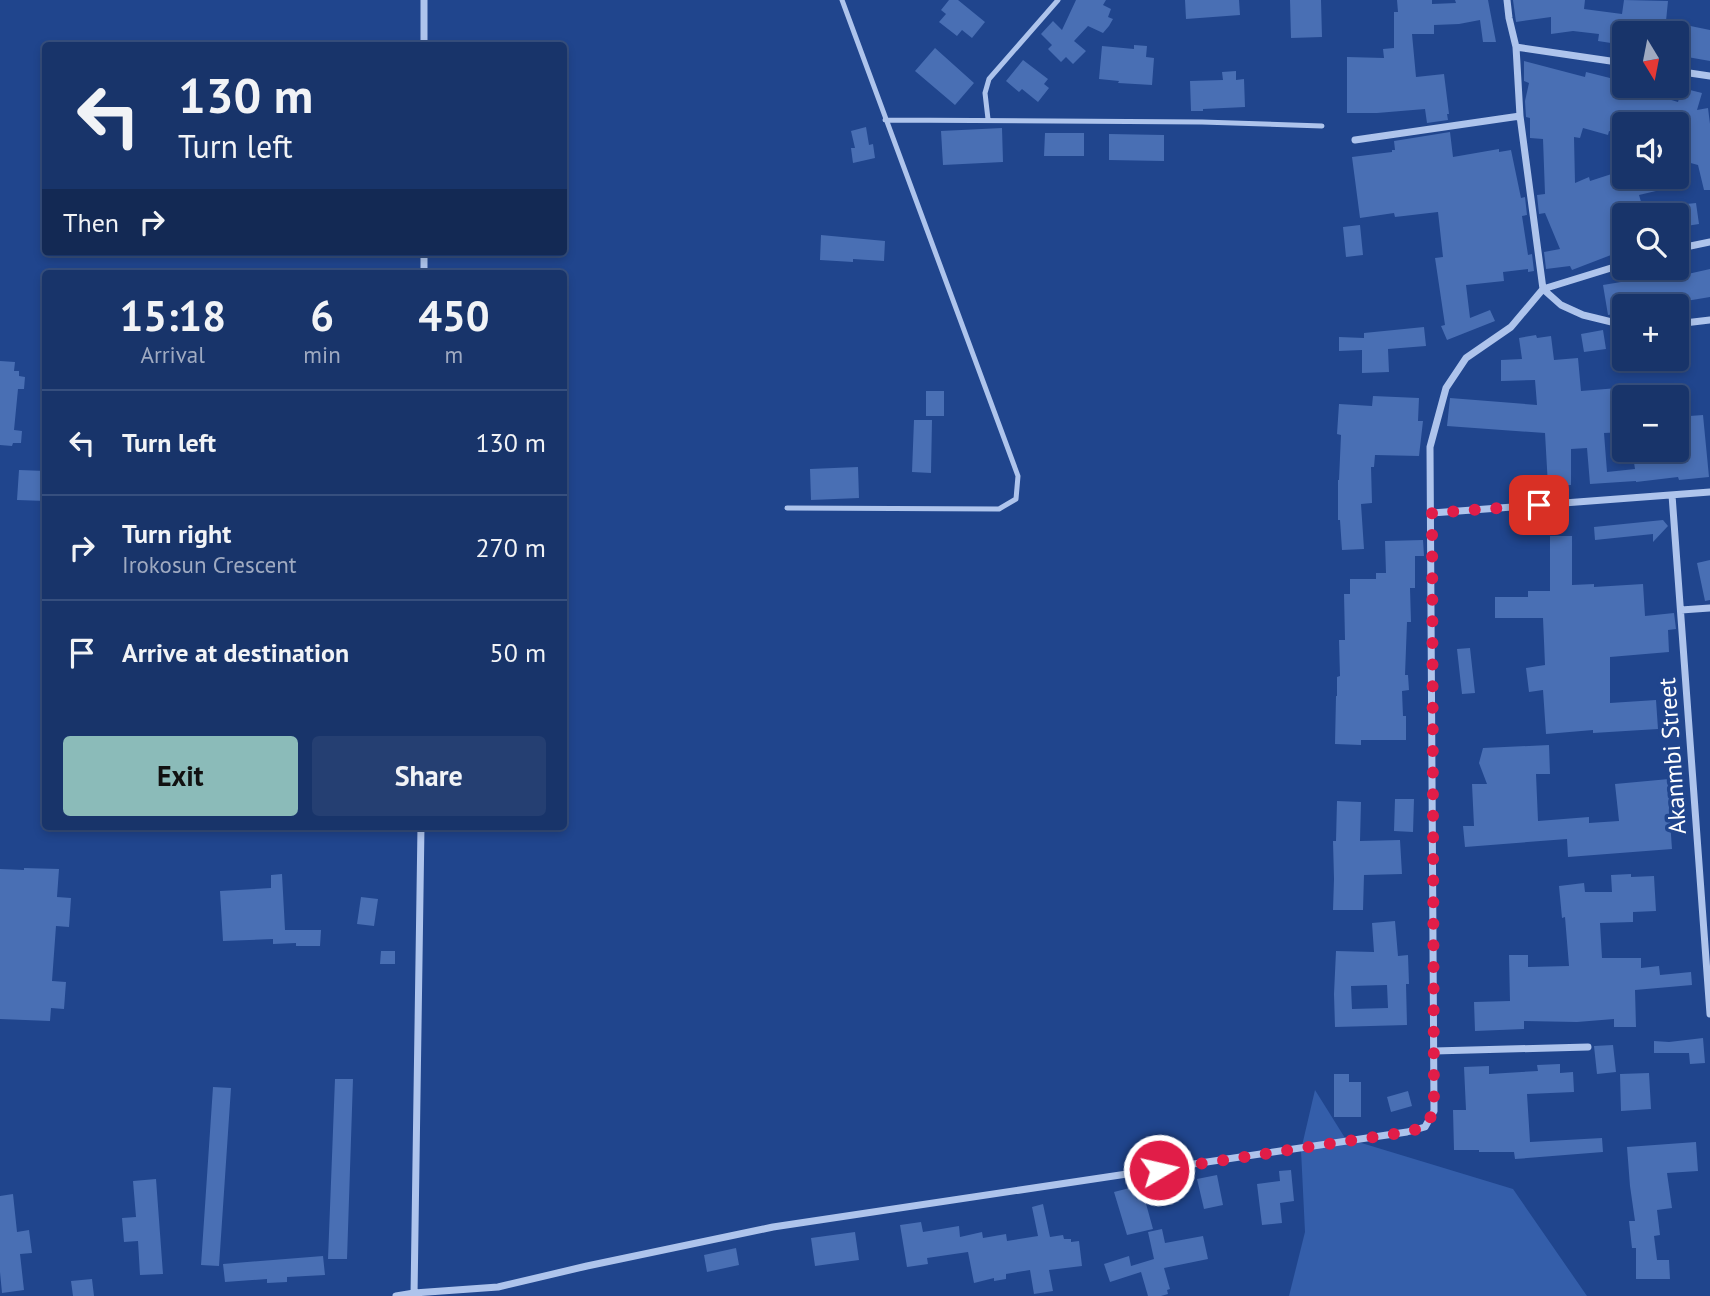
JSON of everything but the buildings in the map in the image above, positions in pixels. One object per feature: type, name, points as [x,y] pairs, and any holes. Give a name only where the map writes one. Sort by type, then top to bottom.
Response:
[{"type":"street","points":[[424,0],[424,42]]},
{"type":"street","points":[[1507,0],[1516,47],[1520,116],[1543,289],[1561,305],[1583,315],[1612,322]]},
{"type":"street","points":[[1516,47],[1612,61]]},
{"type":"street","points":[[1689,73],[1710,76]]},
{"type":"street","points":[[1355,140],[1520,116]]},
{"type":"street","points":[[1689,246],[1710,242]]},
{"type":"street","points":[[396,1296],[498,1287],[773,1227],[1407,1132],[1425,1127],[1434,1111],[1430,447],[1446,388],[1466,358],[1511,327],[1543,289],[1612,268]]},
{"type":"street","points":[[1689,322],[1710,320]]},
{"type":"street","points":[[1432,513],[1710,492]]},
{"type":"street","name":"Akanmbi Street","points":[[1672,495],[1710,1014]]},
{"type":"street","points":[[1681,610],[1710,608]]},
{"type":"street","points":[[414,1295],[421,830]]},
{"type":"street","points":[[1434,1051],[1588,1047]]},
{"type":"lane","points":[[787,508],[999,509],[1016,499],[1018,476],[842,0]]},
{"type":"lane","points":[[988,120],[985,93],[989,79],[1058,0]]},
{"type":"lane","points":[[885,120],[1202,122],[1322,126]]},
{"type":"shaded area","points":[[1315,1090],[1345,1138],[1513,1189],[1587,1296],[1289,1296],[1305,1232],[1301,1150]]},
{"type":"route","points":[[1159,1170],[1425,1127],[1434,1111],[1432,513],[1539,505]]}]
